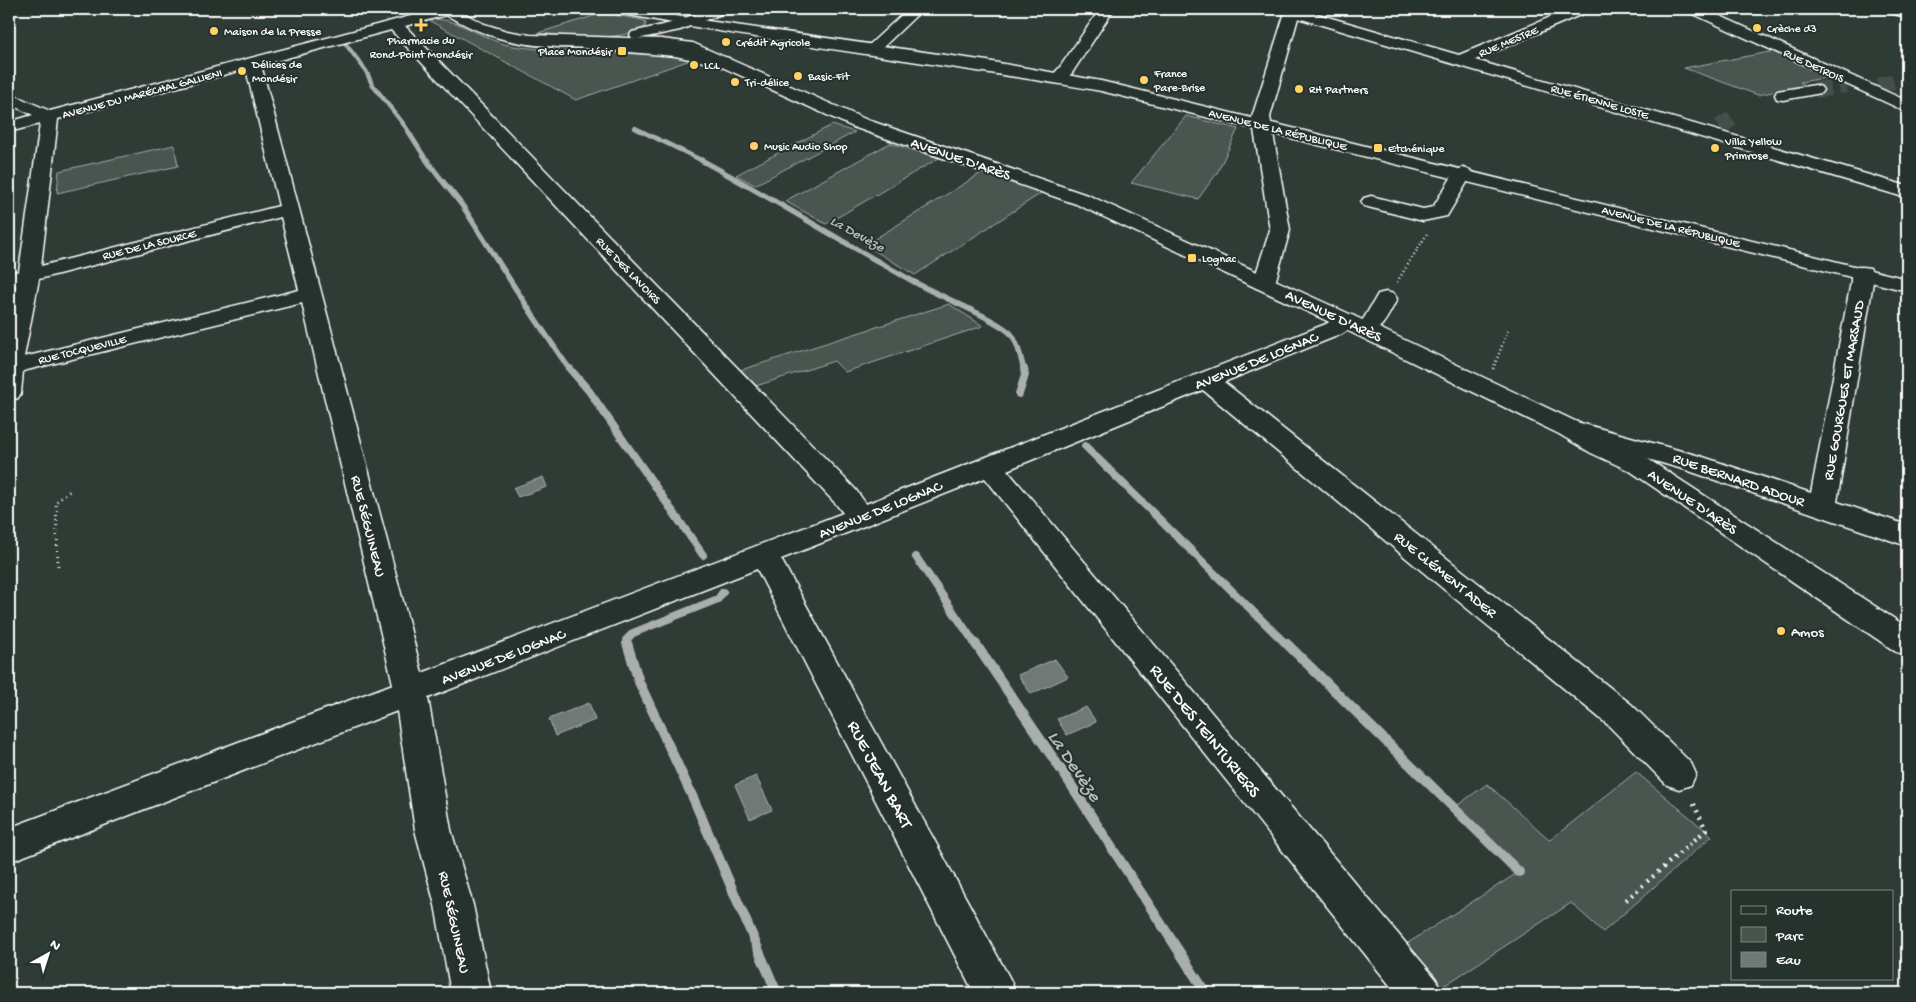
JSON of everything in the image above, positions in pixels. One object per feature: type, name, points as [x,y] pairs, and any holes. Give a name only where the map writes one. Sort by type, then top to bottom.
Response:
[{"type":"street","points":[[449,9],[478,26],[522,38],[568,42],[637,35],[675,27],[721,9]]},
{"type":"street","name":"AVENUE DU MARÉCHAL GALLIENI","points":[[9,127],[251,64],[449,9]]},
{"type":"street","points":[[618,9],[640,15],[655,24],[650,29],[637,35]]},
{"type":"street","points":[[873,49],[916,9]]},
{"type":"street","points":[[1058,78],[1066,70],[1106,9]]},
{"type":"street","name":"RUE MESTRE","points":[[1460,60],[1582,9]]},
{"type":"street","name":"RUE DETROIS","points":[[1694,9],[1907,107]]},
{"type":"street","points":[[1894,9],[1907,14]]},
{"type":"street","points":[[1264,283],[1280,230],[1261,117],[1292,11]]},
{"type":"street","name":"RUE ÉTIENNE LOSTE","points":[[1292,11],[1460,60],[1714,130],[1907,192]]},
{"type":"street","points":[[482,12],[484,18],[522,38]]},
{"type":"street","name":"AVENUE DE LA RÉPUBLIQUE","points":[[640,15],[1058,78],[1144,96],[1907,285]]},
{"type":"street","name":"RUE DES LAVOIRS","points":[[395,25],[846,497],[860,516]]},
{"type":"street","name":"AVENUE D'ARÈS","points":[[568,42],[599,47],[675,51],[723,61],[859,123],[1084,200],[1355,325],[1568,428],[1665,481],[1907,643]]},
{"type":"street","name":"RUE SÉGUINEAU","points":[[251,64],[253,65],[411,692],[433,830],[454,906],[471,993]]},
{"type":"street","points":[[1783,96],[1816,90]]},
{"type":"street","points":[[9,98],[50,117],[19,277],[9,393]]},
{"type":"street","points":[[1372,202],[1423,215],[1440,212],[1463,174]]},
{"type":"street","name":"RUE DE LA SOURCE","points":[[19,277],[289,209]]},
{"type":"street","name":"RUE GOURGUES ET MARSAUD","points":[[1822,507],[1862,282],[1862,273]]},
{"type":"street","name":"RUE TOCQUEVILLE","points":[[12,366],[311,294]]},
{"type":"street","points":[[1355,325],[1373,322],[1386,299]]},
{"type":"street","name":"AVENUE DE LOGNAC","points":[[9,845],[766,556],[860,516],[990,467],[1334,329],[1355,325]]},
{"type":"street","name":"RUE CLÉMENT ADER","points":[[1206,380],[1620,714],[1679,774]]},
{"type":"street","name":"RUE BERNARD ADOUR","points":[[1568,428],[1683,460],[1907,536]]},
{"type":"street","name":"RUE DES TEINTURIERS","points":[[990,467],[1422,993]]},
{"type":"street","name":"RUE JEAN BART","points":[[766,556],[996,993]]},
{"type":"path","points":[[1386,299],[1440,212]]},
{"type":"path","points":[[1482,386],[1490,376],[1508,330]]},
{"type":"path","points":[[58,566],[56,502],[71,490]]},
{"type":"path","points":[[1626,900],[1706,830],[1679,774]]},
{"type":"green space","points":[[603,13],[642,20],[646,22],[645,27],[634,32],[607,37],[578,37],[538,33]]},
{"type":"green space","points":[[437,19],[456,24],[503,44],[513,46],[559,51],[650,54],[696,58],[576,100],[428,20]]},
{"type":"green space","points":[[1775,51],[1832,77],[1800,82],[1805,85],[1758,95],[1684,68]]},
{"type":"green space","points":[[1186,116],[1238,129],[1217,173],[1198,199],[1131,183]]},
{"type":"green space","points":[[832,125],[855,132],[755,185],[736,175]]},
{"type":"green space","points":[[890,143],[939,158],[826,224],[785,201]]},
{"type":"green space","points":[[174,145],[178,166],[57,193],[59,171]]},
{"type":"green space","points":[[983,172],[1043,192],[915,275],[865,245]]},
{"type":"green space","points":[[949,304],[983,326],[845,372],[834,361],[756,386],[741,370]]},
{"type":"green space","points":[[1636,772],[1712,836],[1603,932],[1571,903],[1436,991],[1400,948],[1522,870],[1455,807],[1487,784],[1550,840]]},
{"type":"water","points":[[543,477],[547,487],[518,497],[513,488]]},
{"type":"water","points":[[1055,659],[1068,677],[1031,694],[1018,675]]},
{"type":"water","points":[[589,703],[595,720],[555,736],[549,719]]},
{"type":"water","points":[[1086,707],[1096,722],[1067,735],[1057,719]]},
{"type":"water","points":[[756,776],[772,810],[750,819],[735,785]]},
{"type":"waterway","points":[[345,43],[366,71],[372,84],[405,126],[427,161]]},
{"type":"waterway","name":"La Devèze","points":[[635,128],[701,160]]},
{"type":"waterway","points":[[427,160],[466,211],[530,312],[571,371]]},
{"type":"waterway","name":"La Devèze","points":[[701,160],[918,284],[1006,329],[1012,335],[1020,352],[1024,371]]},
{"type":"waterway","points":[[570,369],[589,391],[703,555]]},
{"type":"waterway","name":"La Devèze","points":[[1019,394],[1025,375],[1024,369]]},
{"type":"waterway","points":[[1085,446],[1287,645]]},
{"type":"waterway","name":"La Devèze","points":[[916,557],[976,645]]},
{"type":"waterway","points":[[627,645],[626,640],[633,633],[718,599],[723,592]]},
{"type":"waterway","points":[[627,643],[639,682],[694,800],[777,993]]},
{"type":"waterway","name":"La Devèze","points":[[975,643],[1066,777],[1206,993]]},
{"type":"waterway","points":[[1286,643],[1519,872]]},
{"type":"tunnel","points":[[1878,86],[1898,80]]},
{"type":"tunnel","points":[[1815,90],[1847,85]]},
{"type":"tunnel","points":[[1719,127],[1732,119]]},
{"type":"place","name":"Pharmacie du Rond-Point Mondésir","points":[[421,25]]},
{"type":"place","name":"Crèche d3","points":[[1757,28]]},
{"type":"place","name":"Maison de la Presse","points":[[214,31]]},
{"type":"place","name":"Crédit Agricole","points":[[726,42]]},
{"type":"place","name":"Place Mondésir","points":[[622,51]]},
{"type":"place","name":"LCL","points":[[694,65]]},
{"type":"place","name":"Délices de Mondésir","points":[[242,71]]},
{"type":"place","name":"Basic-Fit","points":[[798,76]]},
{"type":"place","name":"France Pare-Brise","points":[[1144,80]]},
{"type":"place","name":"Tri-délice","points":[[735,82]]},
{"type":"place","name":"RH Partners","points":[[1299,89]]},
{"type":"place","name":"Music Audio Shop","points":[[754,146]]},
{"type":"place","name":"Etchénique","points":[[1378,148]]},
{"type":"place","name":"Villa Yellow Primrose","points":[[1715,148]]},
{"type":"place","name":"Lognac","points":[[1192,258]]},
{"type":"place","name":"Amos","points":[[1781,631]]}]
